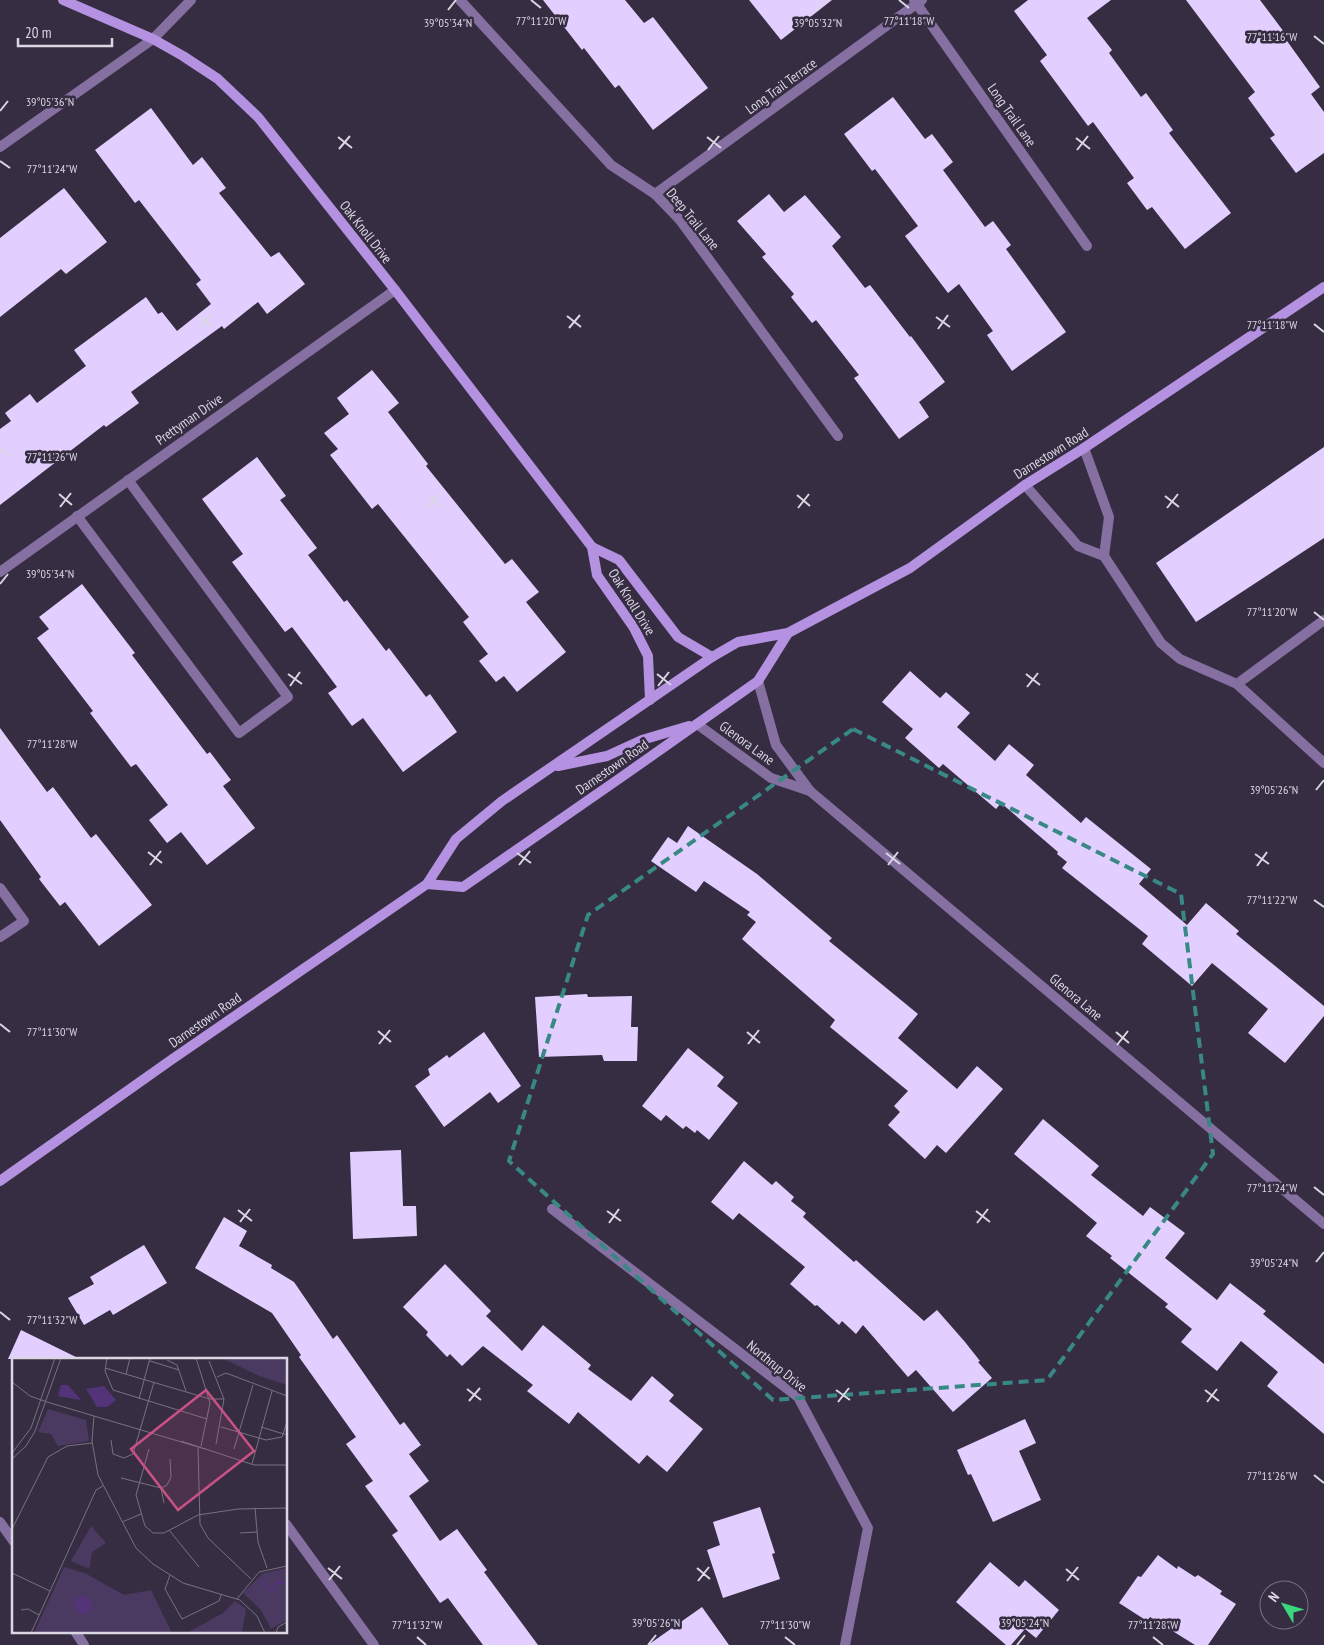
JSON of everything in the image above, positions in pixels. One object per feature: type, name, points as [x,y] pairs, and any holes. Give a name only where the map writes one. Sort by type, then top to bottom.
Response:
[{"type":"main road","name":"Oak Knoll Drive","points":[[63,0],[153,39],[218,79],[258,117],[395,290],[592,547],[618,560],[678,637],[712,658]]},
{"type":"main road","name":"Darnestown Road","points":[[0,1181],[171,1060],[427,884],[456,839],[502,801],[712,658],[738,642],[788,633],[910,568],[1025,485],[1084,448],[1324,287]]},
{"type":"main road","name":"Oak Knoll Drive","points":[[592,547],[597,575],[634,628],[648,656],[650,700]]},
{"type":"main road","name":"Darnestown Road","points":[[427,884],[463,887],[758,681],[788,633]]},
{"type":"main road","points":[[554,766],[607,756],[642,740],[697,724]]},
{"type":"street","points":[[0,146],[153,39],[191,0]]},
{"type":"street","name":"Deep Trail Lane","points":[[460,0],[611,165],[656,194],[680,220],[838,436]]},
{"type":"street","name":"Long Trail Terrace","points":[[656,194],[918,1]]},
{"type":"street","name":"Long Trail Lane","points":[[918,1],[1087,246]]},
{"type":"street","name":"Prettyman Drive","points":[[0,572],[395,290]]},
{"type":"street","points":[[1084,448],[1109,517],[1104,556]]},
{"type":"street","points":[[77,516],[239,733],[288,697],[128,480]]},
{"type":"street","points":[[1025,485],[1078,546],[1104,556],[1161,643],[1180,659],[1237,684],[1324,763]]},
{"type":"street","points":[[1237,684],[1324,620]]},
{"type":"street","name":"Glenora Lane","points":[[758,681],[776,745],[810,790],[1324,1224]]},
{"type":"street","name":"Glenora Lane","points":[[697,724],[771,778],[810,790]]},
{"type":"street","points":[[0,888],[24,921],[0,937]]},
{"type":"street","name":"Northrup Drive","points":[[552,1209],[798,1397],[868,1528],[845,1645]]},
{"type":"street","points":[[0,1522],[12,1539]]},
{"type":"street","points":[[288,1527],[374,1645]]},
{"type":"street","points":[[76,1632],[84,1645]]},
{"type":"highlighted area","points":[[853,729],[1181,894],[1213,1154],[1047,1380],[773,1400],[509,1161],[588,915]]},
{"type":"building","points":[[543,0],[625,0],[644,23],[653,17],[708,88],[653,130],[619,85],[615,88]]},
{"type":"building","points":[[749,0],[832,0],[781,40]]},
{"type":"building","points":[[1028,0],[1111,0],[1087,18],[1112,50],[1109,53],[1141,97],[1146,93],[1173,130],[1169,133],[1231,213],[1185,249],[1152,207],[1147,210],[1127,183],[1134,178],[1093,122],[1088,126],[1040,61],[1047,55],[1014,11]]},
{"type":"building","points":[[1186,0],[1260,0],[1284,32],[1282,34],[1320,87],[1311,94],[1324,112],[1324,153],[1296,173],[1270,138],[1275,135],[1248,98],[1255,92]]},
{"type":"building","points":[[893,97],[925,139],[932,134],[953,162],[943,170],[985,227],[993,221],[1011,245],[1006,249],[1066,332],[1012,371],[987,335],[993,331],[959,284],[948,293],[905,236],[918,226],[875,169],[872,171],[844,134]]},
{"type":"building","points":[[151,108],[193,165],[202,157],[226,188],[219,193],[271,257],[279,252],[305,284],[267,314],[258,302],[224,329],[222,326],[131,392],[139,403],[106,427],[104,425],[0,505],[0,429],[11,421],[5,413],[30,394],[37,403],[86,366],[74,350],[146,297],[158,314],[162,312],[177,331],[211,304],[196,284],[201,280],[139,200],[135,203],[95,150]]},
{"type":"building","points":[[64,188],[107,242],[66,274],[61,269],[0,317],[0,238]]},
{"type":"building","points":[[769,194],[784,212],[805,195],[841,237],[832,246],[865,288],[870,285],[945,382],[919,402],[929,417],[899,439],[854,378],[859,375],[816,320],[812,323],[791,297],[794,294],[762,257],[766,254],[737,221]]},
{"type":"building","points":[[372,370],[399,403],[388,412],[428,464],[426,466],[505,564],[512,559],[539,592],[526,602],[566,652],[517,692],[504,676],[496,682],[479,661],[488,654],[463,622],[469,617],[378,504],[372,509],[330,455],[338,449],[324,433],[349,414],[337,398]]},
{"type":"building","points":[[1324,447],[1324,538],[1196,622],[1156,563]]},
{"type":"building","points":[[257,457],[286,496],[280,500],[317,548],[308,555],[344,602],[347,600],[386,651],[389,648],[426,697],[430,694],[457,732],[403,772],[363,718],[352,726],[328,693],[337,687],[292,627],[285,632],[232,562],[243,554],[202,499]]},
{"type":"building","points":[[82,584],[135,653],[132,655],[207,754],[210,752],[231,780],[223,786],[255,828],[207,865],[181,832],[167,843],[149,820],[168,805],[136,764],[131,767],[90,713],[93,711],[37,638],[49,629],[39,617]]},
{"type":"building","points":[[910,671],[940,698],[946,692],[970,713],[957,727],[995,761],[1009,744],[1034,765],[1026,775],[1081,823],[1086,817],[1151,869],[1139,884],[1187,925],[1206,903],[1239,931],[1236,934],[1324,1006],[1324,1016],[1285,1063],[1248,1033],[1268,1009],[1212,963],[1192,986],[1142,944],[1148,936],[1062,868],[1067,862],[1057,854],[1058,852],[1001,803],[996,809],[943,764],[939,768],[905,738],[913,729],[882,702]]},
{"type":"building","points":[[0,728],[47,792],[53,787],[91,838],[96,834],[152,905],[99,946],[65,902],[60,906],[39,879],[41,877],[0,820]]},
{"type":"building","points":[[688,826],[757,874],[832,938],[829,941],[918,1014],[898,1038],[957,1089],[977,1066],[1003,1089],[946,1153],[937,1145],[925,1159],[888,1125],[900,1112],[894,1106],[908,1091],[830,1027],[835,1020],[742,939],[756,922],[747,915],[750,912],[704,881],[696,892],[651,861],[668,837],[677,843]]},
{"type":"building","points":[[587,994],[588,997],[632,996],[631,1027],[638,1027],[637,1061],[604,1061],[602,1055],[539,1057],[535,997]]},
{"type":"building","points":[[484,1032],[521,1086],[498,1103],[490,1092],[444,1127],[415,1086],[430,1075],[428,1069],[447,1055],[449,1058]]},
{"type":"building","points":[[688,1048],[724,1077],[717,1086],[738,1103],[709,1140],[697,1130],[695,1133],[686,1126],[683,1129],[666,1115],[661,1121],[642,1106]]},
{"type":"building","points":[[1043,1119],[1099,1166],[1091,1175],[1143,1216],[1150,1207],[1185,1233],[1165,1258],[1217,1300],[1230,1283],[1266,1311],[1263,1314],[1324,1364],[1324,1434],[1267,1386],[1278,1372],[1241,1341],[1217,1371],[1181,1342],[1192,1329],[1165,1307],[1168,1304],[1110,1258],[1112,1256],[1086,1236],[1097,1223],[1014,1154]]},
{"type":"building","points":[[401,1150],[403,1206],[416,1206],[417,1236],[353,1239],[350,1152]]},
{"type":"building","points":[[744,1161],[772,1185],[776,1181],[794,1197],[791,1201],[806,1213],[803,1217],[854,1262],[856,1260],[924,1321],[937,1310],[965,1342],[980,1361],[978,1362],[992,1378],[953,1412],[916,1370],[908,1377],[863,1325],[856,1334],[842,1321],[839,1325],[817,1305],[815,1306],[790,1284],[805,1267],[739,1213],[733,1220],[711,1202]]},
{"type":"building","points":[[224,1217],[247,1231],[239,1246],[272,1265],[271,1268],[294,1282],[333,1339],[337,1335],[400,1425],[404,1422],[421,1445],[409,1454],[429,1481],[409,1496],[440,1541],[457,1529],[487,1570],[484,1572],[538,1645],[483,1645],[448,1598],[440,1603],[392,1535],[398,1531],[365,1486],[373,1481],[346,1444],[356,1437],[299,1357],[301,1355],[272,1313],[195,1268]]},
{"type":"building","points":[[144,1245],[167,1283],[113,1315],[110,1310],[84,1325],[68,1298],[94,1284],[90,1277]]},
{"type":"building","points":[[445,1264],[491,1311],[486,1316],[522,1351],[543,1325],[591,1365],[588,1369],[631,1401],[652,1376],[674,1395],[669,1401],[703,1429],[667,1472],[647,1455],[639,1464],[578,1412],[569,1424],[527,1391],[533,1385],[483,1346],[462,1366],[450,1354],[447,1357],[426,1335],[428,1332],[403,1307]]},
{"type":"building","points":[[21,1330],[78,1358],[12,1358],[8,1359]]},
{"type":"building","points":[[1025,1419],[1036,1443],[1019,1451],[1041,1500],[993,1522],[971,1474],[968,1475],[957,1450]]},
{"type":"building","points":[[760,1507],[775,1553],[772,1554],[780,1579],[723,1598],[707,1550],[720,1545],[713,1522]]},
{"type":"building","points":[[1158,1555],[1177,1569],[1178,1566],[1195,1577],[1198,1575],[1222,1591],[1220,1594],[1236,1604],[1208,1645],[1195,1645],[1150,1617],[1147,1621],[1119,1603],[1138,1576],[1141,1577]]},
{"type":"building","points":[[990,1562],[1019,1587],[1025,1580],[1059,1610],[1036,1638],[1025,1629],[1011,1645],[1006,1645],[956,1602]]},
{"type":"building","points":[[702,1607],[729,1645],[648,1645]]}]
